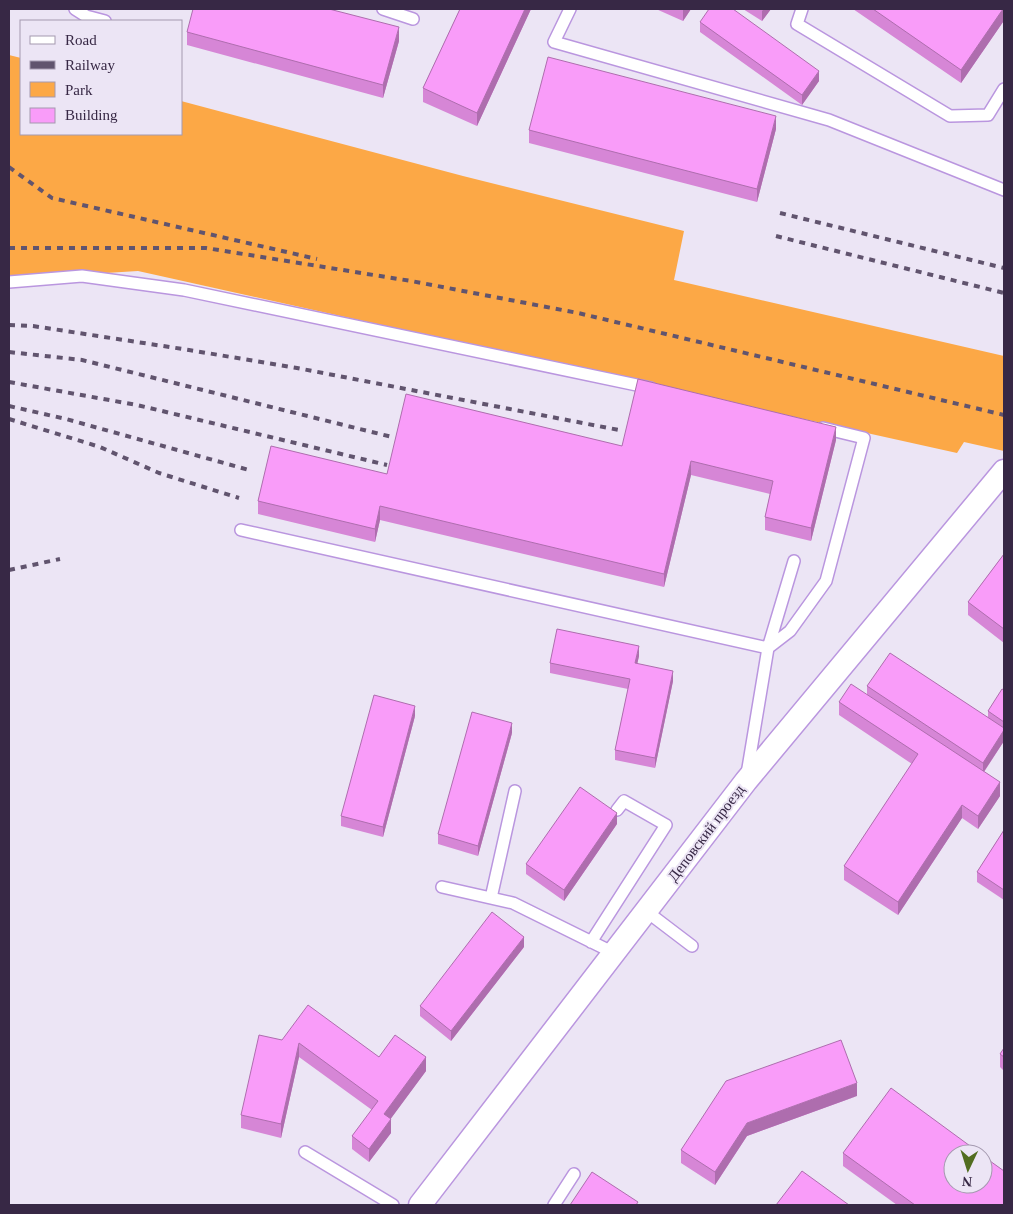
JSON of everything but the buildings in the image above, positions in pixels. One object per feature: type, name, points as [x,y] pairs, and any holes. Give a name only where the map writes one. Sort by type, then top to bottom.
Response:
[{"type":"street","name":"Деповский проезд","points":[[420,1205],[746,781],[1004,471]]},
{"type":"lane","points":[[74,9],[86,16],[101,20]]},
{"type":"lane","points":[[383,9],[413,18]]},
{"type":"lane","points":[[570,9],[554,42],[829,120],[1004,190]]},
{"type":"lane","points":[[802,9],[797,24],[950,116],[988,115],[1004,89]]},
{"type":"lane","points":[[9,282],[82,276],[184,290],[661,391]]},
{"type":"lane","points":[[768,648],[790,631],[826,580],[864,438],[816,427]]},
{"type":"lane","points":[[241,530],[768,648]]},
{"type":"lane","points":[[746,781],[768,648],[794,561]]},
{"type":"lane","points":[[491,898],[515,791]]},
{"type":"lane","points":[[591,942],[666,825],[624,801],[617,810]]},
{"type":"lane","points":[[442,887],[514,903],[614,953]]},
{"type":"lane","points":[[646,911],[692,946]]},
{"type":"lane","points":[[304,1152],[393,1205]]},
{"type":"lane","points":[[554,1205],[574,1174]]},
{"type":"green space","points":[[9,55],[20,58],[20,135],[182,135],[182,101],[463,176],[684,231],[674,280],[1004,356],[1004,451],[964,442],[957,453],[138,271],[9,279]]},
{"type":"railway","points":[[9,167],[52,198],[317,259]]},
{"type":"railway","points":[[780,213],[1004,268]]},
{"type":"railway","points":[[776,236],[1004,293]]},
{"type":"railway","points":[[9,248],[206,248],[411,281],[578,313],[1004,415]]},
{"type":"railway","points":[[9,325],[33,326],[297,368],[619,430]]},
{"type":"railway","points":[[9,352],[82,360],[392,437]]},
{"type":"railway","points":[[9,382],[137,405],[387,465]]},
{"type":"railway","points":[[9,406],[66,419],[249,470]]},
{"type":"railway","points":[[9,419],[100,447],[159,473],[239,498]]},
{"type":"railway","points":[[9,570],[60,559]]}]
